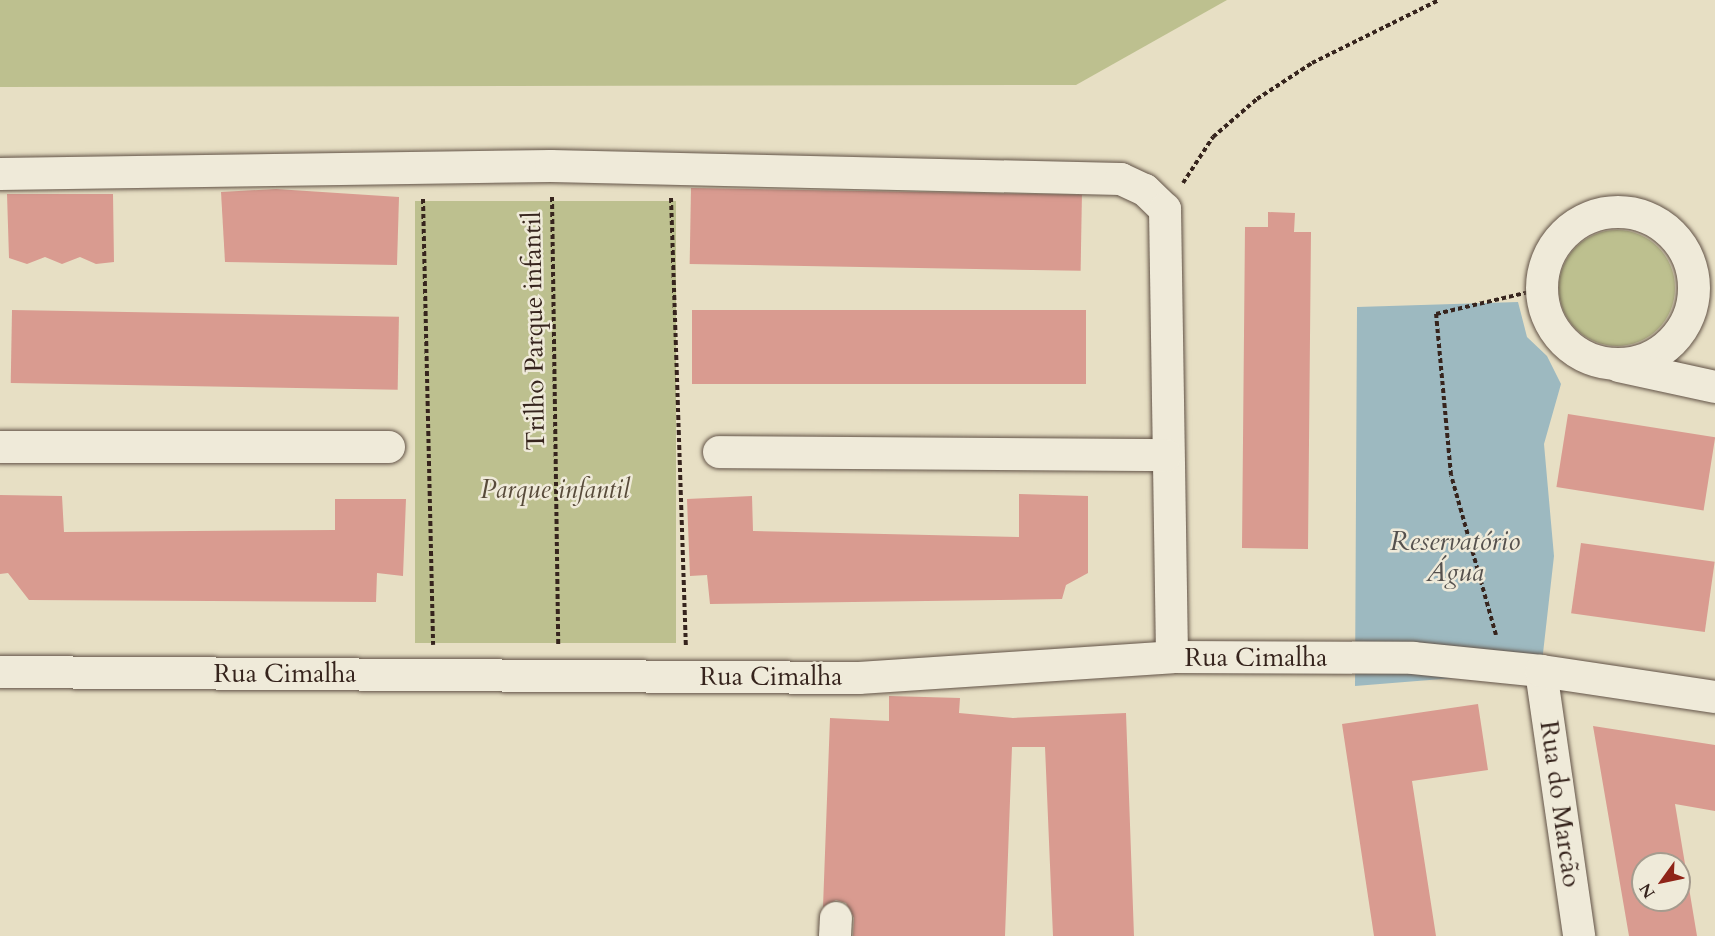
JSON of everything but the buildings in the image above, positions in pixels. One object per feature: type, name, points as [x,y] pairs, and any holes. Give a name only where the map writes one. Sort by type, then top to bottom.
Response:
[{"type":"street","points":[[0,174],[551,166],[1121,179],[1145,190],[1165,209],[1166,455],[1172,657]]},
{"type":"street","points":[[1599,362],[1624,364],[1648,358],[1669,345],[1684,325],[1693,301],[1694,276],[1685,251],[1669,231],[1648,218],[1623,212],[1598,214],[1575,225],[1556,242],[1545,264],[1542,289],[1546,313],[1558,335],[1576,352],[1599,362],[1715,387]]},
{"type":"street","points":[[0,447],[389,447]]},
{"type":"street","points":[[719,452],[1166,455]]},
{"type":"street","name":"Rua Cimalha","points":[[0,672],[859,678],[1172,657],[1413,658],[1541,671],[1715,697]]},
{"type":"street","name":"Rua do Marcão","points":[[1541,671],[1579,936]]},
{"type":"path","points":[[1165,209],[1213,137],[1257,99],[1312,63],[1439,0]]},
{"type":"path","name":"Trilho Parque infantil","points":[[551,166],[558,676]]},
{"type":"path","points":[[423,169],[434,675]]},
{"type":"path","points":[[670,169],[687,677]]},
{"type":"path","points":[[1505,668],[1451,475],[1436,314],[1542,289]]},
{"type":"green space","points":[[0,0],[1227,0],[1076,85],[0,87]]},
{"type":"green space","name":"Parque infantil","points":[[415,201],[676,201],[676,643],[415,643]]},
{"type":"green space","points":[[1617,230],[1639,235],[1658,247],[1670,266],[1675,288],[1670,310],[1658,329],[1639,341],[1617,346],[1595,341],[1576,329],[1564,310],[1559,288],[1564,266],[1576,247],[1595,235]]},
{"type":"water","name":"Reservatório Água","points":[[1518,302],[1527,337],[1547,356],[1561,384],[1544,444],[1554,556],[1541,671],[1355,686],[1357,307]]}]
